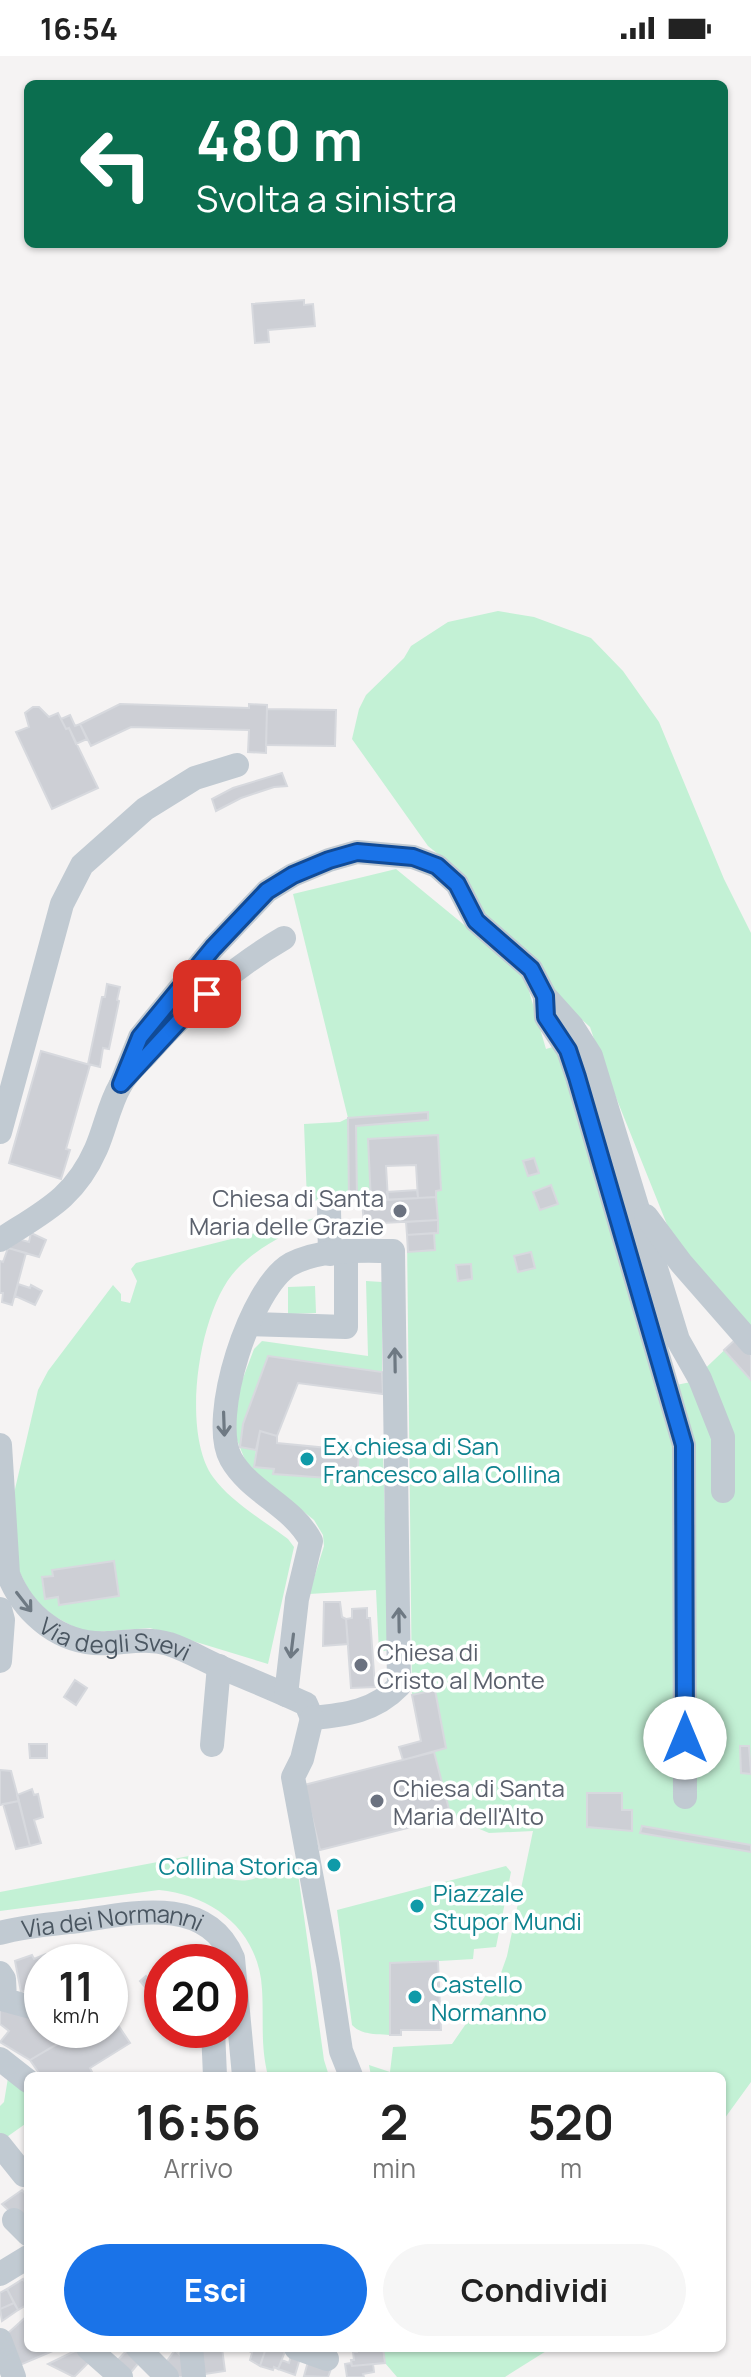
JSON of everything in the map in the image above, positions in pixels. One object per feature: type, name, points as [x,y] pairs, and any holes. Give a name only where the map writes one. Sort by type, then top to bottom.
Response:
[{"type":"street","points":[[0,1132],[62,904],[82,865],[145,809],[195,778],[237,765]]},
{"type":"street","points":[[0,1240],[71,1192],[96,1150],[140,1037],[213,948],[267,891],[293,875],[357,852],[413,857],[437,866],[457,884],[476,921],[531,969],[545,996],[572,1026],[591,1056],[678,1340],[700,1379],[723,1437],[723,1491]]},
{"type":"street","points":[[121,1084],[191,1008],[252,957],[284,938]]},
{"type":"street","points":[[545,996],[546,1017],[568,1050],[577,1077],[684,1445],[685,1797]]},
{"type":"street","points":[[635,1201],[681,1263],[751,1343]]},
{"type":"street","points":[[250,1324],[346,1327],[338,1252],[329,1210]]},
{"type":"street","points":[[286,1695],[297,1599],[312,1546],[299,1523],[251,1484],[229,1456],[223,1436],[223,1409],[230,1376],[263,1292],[289,1265],[313,1256],[338,1252],[393,1251],[399,1686],[372,1706],[347,1715],[312,1718],[302,1759],[293,1777],[341,2051],[349,2072]]},
{"type":"street","name":"Via degli Svevi","points":[[0,1461],[8,1574],[15,1591],[34,1615],[63,1635],[92,1643],[152,1641],[169,1644],[306,1704],[312,1718]]},
{"type":"street","points":[[0,1609],[3,1620],[0,1661]]},
{"type":"street","points":[[212,1745],[219,1666]]},
{"type":"street","name":"Via dei Normanni","points":[[0,1933],[161,1911],[191,1917],[217,1933],[227,1944]]},
{"type":"street","points":[[0,1973],[4,1979],[5,2000],[24,2005]]},
{"type":"street","points":[[214,2048],[215,2072]]},
{"type":"street","name":"Via dei Normanni","points":[[240,2048],[243,2072]]},
{"type":"street","points":[[0,2059],[24,2078]]},
{"type":"street","points":[[0,2145],[24,2175]]},
{"type":"street","points":[[0,2274],[24,2259]]},
{"type":"street","points":[[0,2340],[14,2374]]},
{"type":"street","points":[[93,2352],[121,2377]]},
{"type":"street","points":[[142,2352],[167,2377]]},
{"type":"street","points":[[191,2352],[194,2377]]},
{"type":"street","points":[[307,2352],[327,2359]]},
{"type":"green space","points":[[498,611],[534,617],[591,638],[623,671],[659,722],[724,879],[751,933],[751,1331],[670,1232],[590,1027],[546,987],[489,925],[453,866],[428,846],[352,739],[359,709],[366,695],[404,658],[411,646],[448,622]]},
{"type":"green space","points":[[396,869],[524,974],[546,1049],[556,1046],[676,1385],[691,1382],[736,1339],[751,1355],[751,2082],[726,2116],[726,2072],[390,2072],[393,2047],[452,2044],[501,1973],[533,1831],[489,1833],[451,1817],[434,1752],[446,1748],[435,1691],[412,1695],[407,1235],[438,1232],[436,1191],[441,1190],[438,1136],[368,1139],[371,1201],[307,1201],[304,1124],[340,1122],[348,1118],[293,894]]},
{"type":"green space","points":[[315,1218],[246,1260],[224,1286],[204,1339],[198,1370],[198,1430],[203,1456],[213,1477],[238,1503],[288,1539],[294,1547],[268,1664],[150,1628],[85,1633],[52,1615],[32,1597],[18,1569],[12,1502],[38,1390],[48,1371],[113,1285],[121,1294],[121,1301],[130,1303],[137,1281],[131,1269],[136,1263]]},
{"type":"green space","points":[[366,1281],[382,1282],[382,1372],[269,1356],[243,1424],[240,1447],[256,1450],[254,1467],[274,1469],[273,1474],[357,1480],[359,1451],[383,1453],[389,1650],[379,1652],[376,1590],[309,1594],[324,1546],[323,1535],[314,1520],[248,1467],[234,1433],[240,1386],[254,1349],[262,1341],[368,1356]]},
{"type":"green space","points":[[315,1286],[316,1313],[288,1314],[288,1287]]},
{"type":"green space","points":[[189,1856],[231,1879],[251,1879],[274,1868],[274,1862],[296,1859],[328,2072],[267,2072],[259,1968],[242,1934],[215,1908],[179,1893],[159,1890],[0,1911],[0,1892]]},
{"type":"green space","points":[[506,1866],[511,1872],[496,1947],[474,1949],[473,1959],[390,1964],[390,2035],[365,2032],[352,2025],[337,1910]]},
{"type":"green space","points":[[369,2065],[390,2072],[370,2072]]},
{"type":"green space","points":[[8,2078],[24,2091],[24,2125],[4,2139],[0,2134],[0,2106],[4,2102]]},
{"type":"green space","points":[[384,2352],[545,2352],[505,2377],[397,2377],[385,2363]]},
{"type":"building","points":[[304,300],[304,305],[313,304],[315,326],[268,330],[269,342],[255,343],[252,304]]},
{"type":"building","points":[[120,704],[249,708],[249,704],[267,705],[266,753],[248,752],[249,730],[131,727],[91,746],[80,724]]},
{"type":"building","points":[[39,707],[49,717],[58,713],[66,729],[69,728],[98,788],[52,809],[16,732],[29,727],[25,713]]},
{"type":"building","points":[[267,709],[336,710],[335,746],[266,745]]},
{"type":"building","points":[[70,715],[75,726],[80,724],[87,739],[76,744],[61,719]]},
{"type":"building","points":[[282,773],[287,786],[241,798],[216,811],[212,799],[233,788]]},
{"type":"building","points":[[107,984],[120,987],[119,1001],[109,1049],[103,1048],[100,1067],[88,1064]]},
{"type":"building","points":[[41,1051],[90,1065],[66,1149],[70,1150],[61,1179],[9,1163]]},
{"type":"building","points":[[428,1112],[428,1120],[356,1126],[357,1201],[349,1200],[348,1118]]},
{"type":"building","points":[[438,1135],[441,1190],[436,1191],[436,1197],[418,1198],[416,1165],[386,1166],[388,1200],[371,1201],[368,1139]]},
{"type":"building","points":[[534,1158],[539,1173],[528,1176],[523,1161]]},
{"type":"building","points":[[551,1185],[558,1204],[540,1210],[533,1192]]},
{"type":"building","points":[[417,1190],[418,1198],[388,1200],[387,1192]]},
{"type":"building","name":"Chiesa di Santa Maria delle Grazie","points":[[436,1197],[438,1220],[364,1224],[362,1201]]},
{"type":"building","points":[[438,1220],[438,1233],[407,1235],[406,1222]]},
{"type":"building","points":[[31,1233],[46,1240],[39,1257],[8,1248],[18,1239],[29,1242]]},
{"type":"building","points":[[434,1233],[435,1250],[408,1252],[407,1235]]},
{"type":"building","points":[[8,1248],[26,1253],[12,1305],[2,1302],[3,1293],[0,1293],[0,1261],[3,1262]]},
{"type":"building","points":[[531,1252],[535,1268],[518,1272],[514,1256]]},
{"type":"building","points":[[471,1264],[472,1279],[458,1281],[456,1265]]},
{"type":"building","points":[[18,1284],[30,1288],[31,1285],[42,1291],[35,1305],[15,1296]]},
{"type":"building","points":[[736,1339],[751,1355],[751,1380],[724,1350]]},
{"type":"building","points":[[268,1356],[382,1372],[383,1394],[298,1383],[277,1436],[260,1431],[256,1450],[240,1447],[243,1424]]},
{"type":"building","name":"Ex chiesa di San Francesco alla Collina","points":[[260,1431],[277,1436],[277,1443],[359,1451],[357,1480],[273,1474],[274,1469],[254,1467]]},
{"type":"building","points":[[114,1561],[119,1596],[59,1605],[58,1597],[45,1599],[42,1577],[53,1576],[52,1570]]},
{"type":"building","points":[[324,1602],[340,1602],[342,1617],[346,1619],[348,1644],[323,1646]]},
{"type":"building","name":"Chiesa di Cristo al Monte","points":[[367,1608],[375,1687],[351,1688],[346,1619],[352,1618],[352,1609]]},
{"type":"building","points":[[75,1680],[87,1688],[76,1705],[64,1697]]},
{"type":"building","points":[[435,1690],[446,1748],[403,1760],[399,1747],[421,1741],[412,1695]]},
{"type":"building","points":[[29,1744],[47,1744],[47,1758],[30,1758]]},
{"type":"building","points":[[740,1746],[749,1746],[751,1774],[741,1773]]},
{"type":"building","name":"Chiesa di Santa Maria dell'Alto","points":[[434,1752],[451,1817],[320,1850],[304,1785]]},
{"type":"building","points":[[0,1770],[11,1771],[19,1801],[0,1805]]},
{"type":"building","points":[[32,1789],[34,1795],[38,1794],[43,1817],[34,1820],[41,1843],[30,1846],[17,1795]]},
{"type":"building","points":[[587,1793],[622,1793],[622,1810],[632,1810],[632,1831],[587,1827]]},
{"type":"building","points":[[19,1801],[30,1846],[16,1849],[3,1804]]},
{"type":"building","points":[[642,1826],[751,1845],[751,1852],[640,1833]]},
{"type":"building","points":[[24,1958],[24,1991],[21,1992],[15,1961]]},
{"type":"building","name":"Castello Normanno","points":[[438,1961],[441,2030],[401,2030],[401,2035],[390,2035],[390,1963]]},
{"type":"building","points":[[0,2008],[24,2013],[24,2048],[50,2048],[30,2060],[0,2042],[9,2031],[0,2024]]},
{"type":"building","points":[[51,2048],[122,2048],[90,2068],[92,2072],[38,2072],[30,2060]]},
{"type":"building","points":[[22,2190],[24,2225],[2,2204]]},
{"type":"building","points":[[23,2279],[24,2306],[18,2310],[7,2289]]},
{"type":"building","points":[[7,2289],[14,2303],[0,2309],[0,2293]]},
{"type":"building","points":[[14,2303],[18,2310],[2,2321],[0,2309]]},
{"type":"building","points":[[24,2319],[24,2352],[50,2352],[20,2365],[7,2334]]},
{"type":"building","points":[[73,2352],[86,2352],[93,2358],[74,2377],[48,2364]]},
{"type":"building","points":[[125,2352],[133,2352],[141,2360],[128,2376],[114,2364]]},
{"type":"building","points":[[174,2352],[177,2352],[187,2362],[189,2377],[176,2377],[164,2365]]},
{"type":"building","points":[[196,2352],[223,2352],[225,2371],[198,2375]]},
{"type":"building","points":[[265,2352],[260,2366],[250,2360],[252,2353]]},
{"type":"building","points":[[265,2352],[285,2352],[278,2369],[260,2366]]},
{"type":"building","points":[[292,2352],[301,2355],[295,2375],[278,2369],[282,2360],[289,2363]]},
{"type":"building","points":[[353,2352],[384,2352],[385,2363],[352,2366]]},
{"type":"building","points":[[309,2358],[332,2366],[328,2377],[304,2376]]},
{"type":"building","points":[[351,2363],[352,2366],[373,2364],[374,2372],[363,2374],[364,2377],[347,2377],[345,2364]]},
{"type":"place","name":"Chiesa di Santa Maria delle Grazie","points":[[400,1211]]},
{"type":"place","name":"Ex chiesa di San Francesco alla Collina","points":[[307,1459]]},
{"type":"place","name":"Chiesa di Cristo al Monte","points":[[361,1665]]},
{"type":"place","name":"Chiesa di Santa Maria dell'Alto","points":[[377,1801]]},
{"type":"place","name":"Collina Storica","points":[[334,1865]]},
{"type":"place","name":"Piazzale Stupor Mundi","points":[[417,1906]]},
{"type":"place","name":"Castello Normanno","points":[[415,1997]]},
{"type":"route","points":[[207,994],[121,1084],[140,1037],[213,948],[267,891],[293,875],[357,852],[413,857],[437,866],[457,884],[476,921],[531,969],[545,996],[546,1017],[568,1050],[577,1077],[684,1445],[685,1738]]}]
